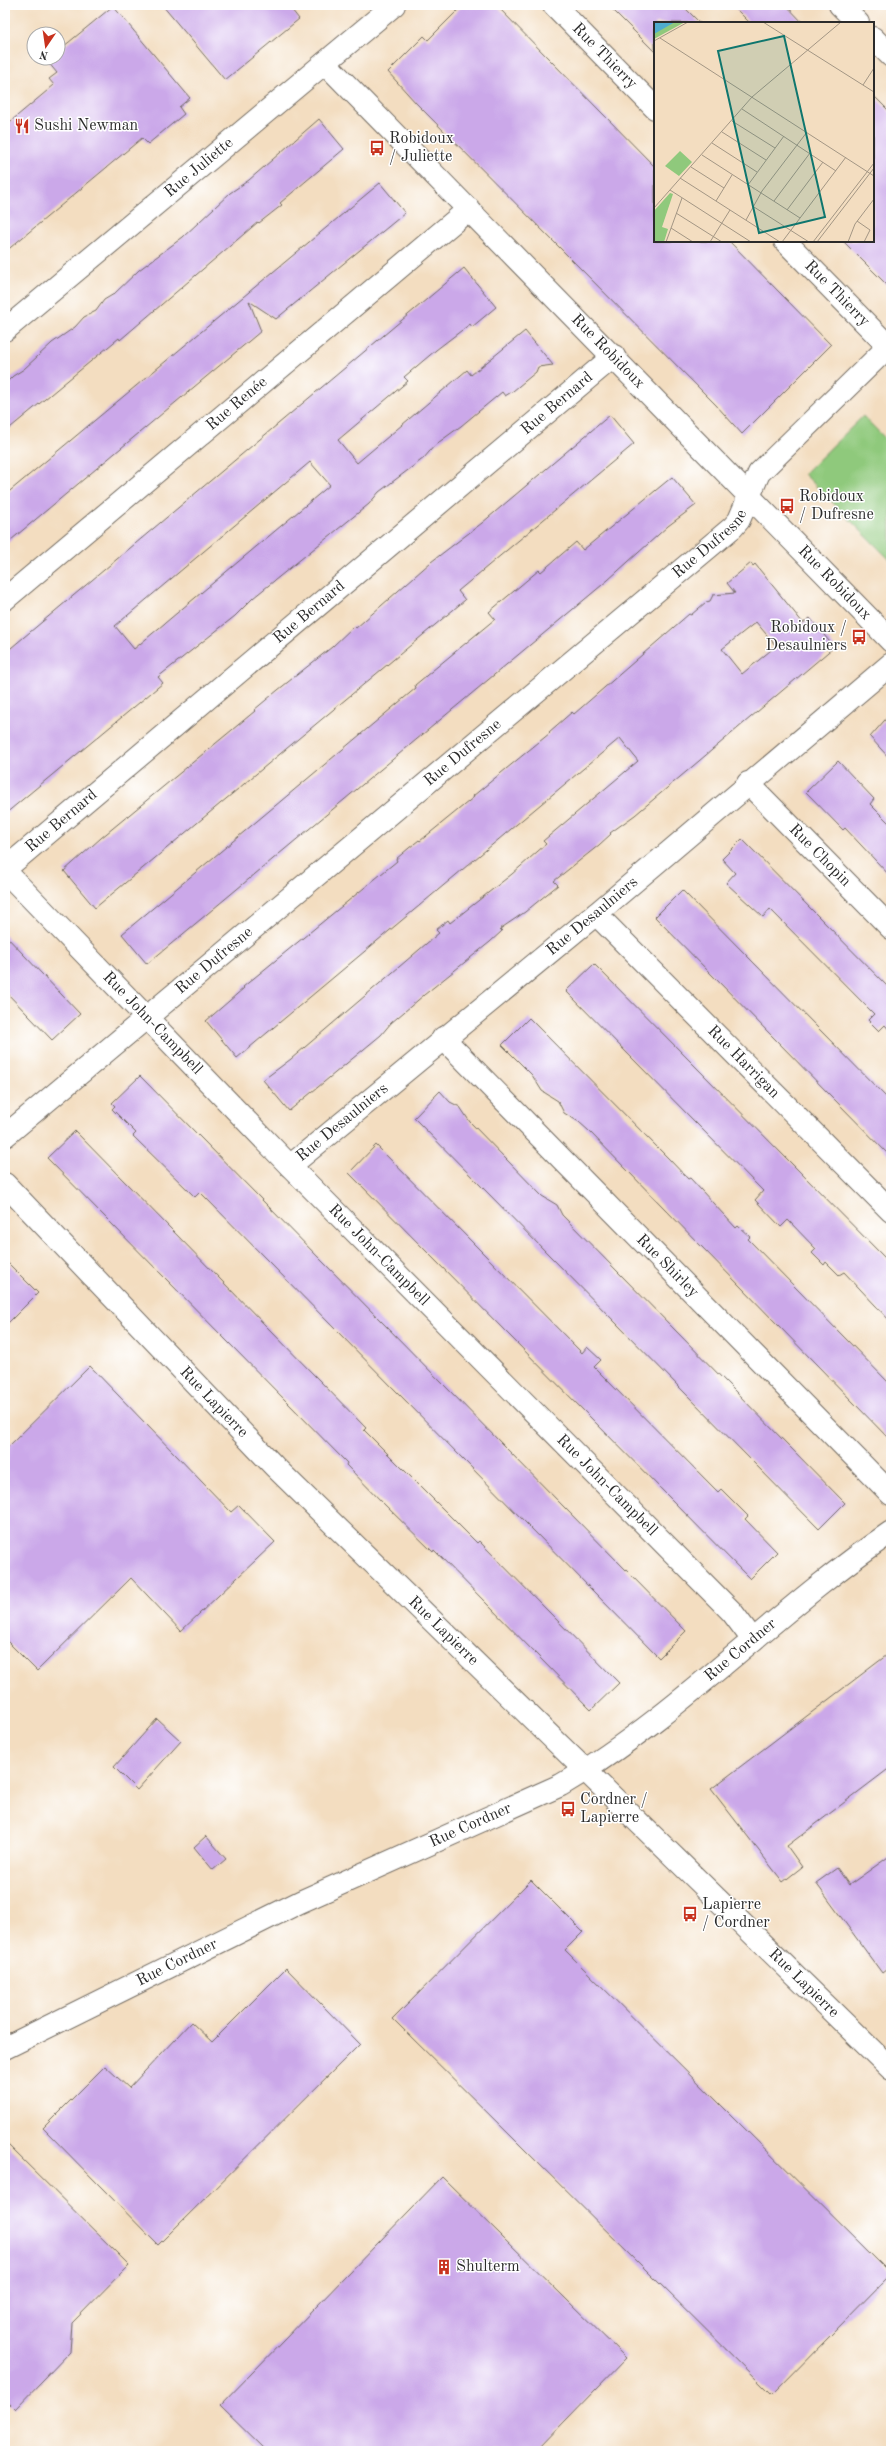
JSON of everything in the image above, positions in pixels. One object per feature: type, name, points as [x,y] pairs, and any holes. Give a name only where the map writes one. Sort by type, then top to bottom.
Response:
[{"type":"street","name":"Rue Juliette","points":[[5,330],[394,5]]},
{"type":"street","name":"Rue Thierry","points":[[554,5],[654,107]]},
{"type":"street","points":[[840,5],[857,22]]},
{"type":"street","points":[[874,39],[891,56]]},
{"type":"street","name":"Rue Robidoux","points":[[325,63],[614,356],[891,641]]},
{"type":"street","name":"Rue Renée","points":[[5,599],[469,209]]},
{"type":"street","name":"Rue Thierry","points":[[786,242],[890,346]]},
{"type":"street","name":"Rue Dufresne","points":[[5,1136],[733,527],[739,520],[759,473],[890,346]]},
{"type":"street","name":"Rue Bernard","points":[[5,870],[614,356]]},
{"type":"street","name":"Rue Desaulniers","points":[[290,1166],[443,1038],[596,914],[748,783],[879,676],[891,664]]},
{"type":"street","name":"Rue Chopin","points":[[748,783],[891,928]]},
{"type":"street","name":"Rue John-Campbell","points":[[5,870],[290,1166],[732,1612],[753,1640]]},
{"type":"street","name":"Rue Harrigan","points":[[596,914],[891,1211]]},
{"type":"street","name":"Rue Shirley","points":[[443,1038],[891,1494]]},
{"type":"street","name":"Rue Lapierre","points":[[5,1184],[276,1467],[891,2069]]},
{"type":"street","name":"Rue Cordner","points":[[5,2048],[252,1925],[542,1795],[586,1771],[641,1730],[891,1532]]},
{"type":"green space","points":[[863,416],[891,444],[891,561],[804,474]]},
{"type":"building","points":[[162,5],[288,5],[299,19],[225,80]]},
{"type":"building","points":[[463,5],[496,5],[654,166],[654,242],[730,242],[831,345],[742,434],[716,405],[416,103],[388,72],[424,36],[428,40]]},
{"type":"building","points":[[608,5],[682,5],[699,22],[654,22],[654,51]]},
{"type":"building","points":[[732,5],[786,5],[802,22],[749,22]]},
{"type":"building","points":[[113,6],[190,98],[179,107],[184,114],[148,144],[142,138],[5,252],[5,126],[54,85],[49,79],[57,73],[51,66],[66,66],[66,45]]},
{"type":"building","points":[[874,96],[891,113],[891,289],[844,242],[874,242]]},
{"type":"building","points":[[319,119],[344,149],[280,203],[282,205],[259,223],[258,222],[120,340],[119,338],[5,432],[5,384],[13,376],[24,369],[52,343],[75,327],[84,317],[96,311],[104,300],[114,294],[139,270],[183,237],[230,193],[249,180]]},
{"type":"building","points":[[380,183],[405,213],[276,319],[249,301],[261,331],[5,545],[5,495]]},
{"type":"building","points":[[464,268],[496,307],[472,327],[470,324],[436,350],[404,377],[408,381],[338,440],[357,463],[467,370],[471,375],[525,331],[553,365],[538,367],[536,372],[513,391],[505,396],[502,392],[461,426],[435,445],[424,458],[379,492],[369,504],[253,598],[235,616],[158,677],[163,683],[5,814],[5,653]],"holes":[[[310,462],[330,485],[134,649],[115,626]]]},
{"type":"building","points":[[610,415],[634,444],[458,591],[465,600],[95,908],[64,871],[101,838],[255,711],[254,710],[332,647],[354,626],[356,628],[431,562],[482,523]]},
{"type":"building","points":[[672,477],[696,505],[668,526],[608,580],[147,964],[122,934],[416,688],[415,685],[495,619],[489,612],[539,570],[541,572],[576,542],[583,550]]},
{"type":"building","points":[[751,563],[753,566],[755,564],[803,623],[810,618],[834,647],[635,815],[610,833],[611,834],[599,845],[554,881],[558,885],[525,912],[500,929],[502,931],[490,942],[424,995],[391,1023],[381,1035],[289,1111],[263,1080],[291,1059],[439,933],[436,930],[448,920],[450,923],[512,874],[546,844],[543,841],[638,761],[620,738],[237,1058],[206,1021],[244,988],[243,987],[397,861],[396,859],[409,848],[419,840],[420,841],[474,797],[473,796],[550,733],[549,732],[572,712],[574,714],[689,614],[691,615],[706,602],[710,601],[713,595],[735,593],[727,583]],"holes":[[[756,622],[776,646],[742,674],[722,649]]]},
{"type":"building","points":[[891,713],[891,760],[870,737]]},
{"type":"building","points":[[838,761],[874,799],[870,804],[891,825],[891,877],[845,828],[843,830],[806,792]]},
{"type":"building","points":[[742,839],[891,990],[891,1032],[885,1025],[879,1031],[868,1020],[874,1014],[770,909],[763,917],[726,883],[735,873],[722,859]]},
{"type":"building","points":[[682,890],[891,1102],[891,1157],[655,917]]},
{"type":"building","points":[[5,935],[80,1014],[52,1040],[5,991]]},
{"type":"building","points":[[594,964],[891,1264],[891,1322],[844,1272],[839,1275],[826,1262],[824,1265],[812,1253],[816,1249],[788,1220],[781,1227],[755,1200],[763,1191],[566,991]]},
{"type":"building","points":[[529,1018],[688,1179],[690,1178],[736,1228],[738,1226],[750,1237],[748,1239],[891,1385],[891,1441],[589,1131],[579,1122],[564,1113],[558,1101],[542,1091],[532,1075],[502,1045]]},
{"type":"building","points":[[140,1076],[686,1631],[659,1658],[200,1192],[195,1197],[133,1136],[136,1133],[112,1109],[115,1106],[112,1103]]},
{"type":"building","points":[[440,1091],[450,1102],[460,1107],[470,1122],[542,1196],[557,1205],[562,1215],[845,1503],[819,1529],[414,1118]]},
{"type":"building","points":[[75,1131],[366,1428],[364,1430],[477,1543],[479,1541],[619,1683],[591,1710],[434,1550],[433,1552],[385,1505],[346,1465],[347,1463],[47,1158]]},
{"type":"building","points":[[376,1145],[582,1353],[587,1347],[601,1360],[594,1367],[718,1492],[721,1489],[748,1516],[745,1519],[777,1552],[750,1579],[349,1173]]},
{"type":"building","points":[[5,1260],[38,1293],[5,1326]]},
{"type":"building","points":[[90,1366],[231,1512],[239,1505],[275,1542],[181,1631],[131,1578],[37,1671],[5,1639],[5,1450]]},
{"type":"building","points":[[891,1652],[891,1767],[787,1846],[802,1867],[783,1882],[711,1789]]},
{"type":"building","points":[[157,1719],[181,1741],[137,1790],[114,1767]]},
{"type":"building","points":[[206,1836],[226,1859],[213,1870],[194,1847]]},
{"type":"building","points":[[891,1855],[891,1966],[882,1973],[816,1883],[837,1868],[849,1885]]},
{"type":"building","points":[[531,1880],[583,1932],[565,1950],[891,2274],[772,2395],[393,2019]]},
{"type":"building","points":[[286,1968],[360,2044],[158,2245],[43,2128],[105,2066],[129,2088],[191,2022],[212,2042]]},
{"type":"building","points":[[5,2142],[129,2265],[72,2323],[70,2352],[15,2409],[5,2399]]},
{"type":"building","name":"Shulterm","points":[[442,2177],[626,2358],[536,2451],[266,2451],[220,2406]]},
{"type":"place","name":"Sushi Newman","points":[[22,126]]},
{"type":"place","name":"Robidoux / Juliette","points":[[377,148]]},
{"type":"place","name":"Robidoux / Dufresne","points":[[787,506]]},
{"type":"place","name":"Robidoux / Desaulniers","points":[[859,637]]},
{"type":"place","name":"Cordner / Lapierre","points":[[568,1809]]},
{"type":"place","name":"Lapierre / Cordner","points":[[690,1914]]},
{"type":"place","name":"Shulterm","points":[[444,2267]]}]
